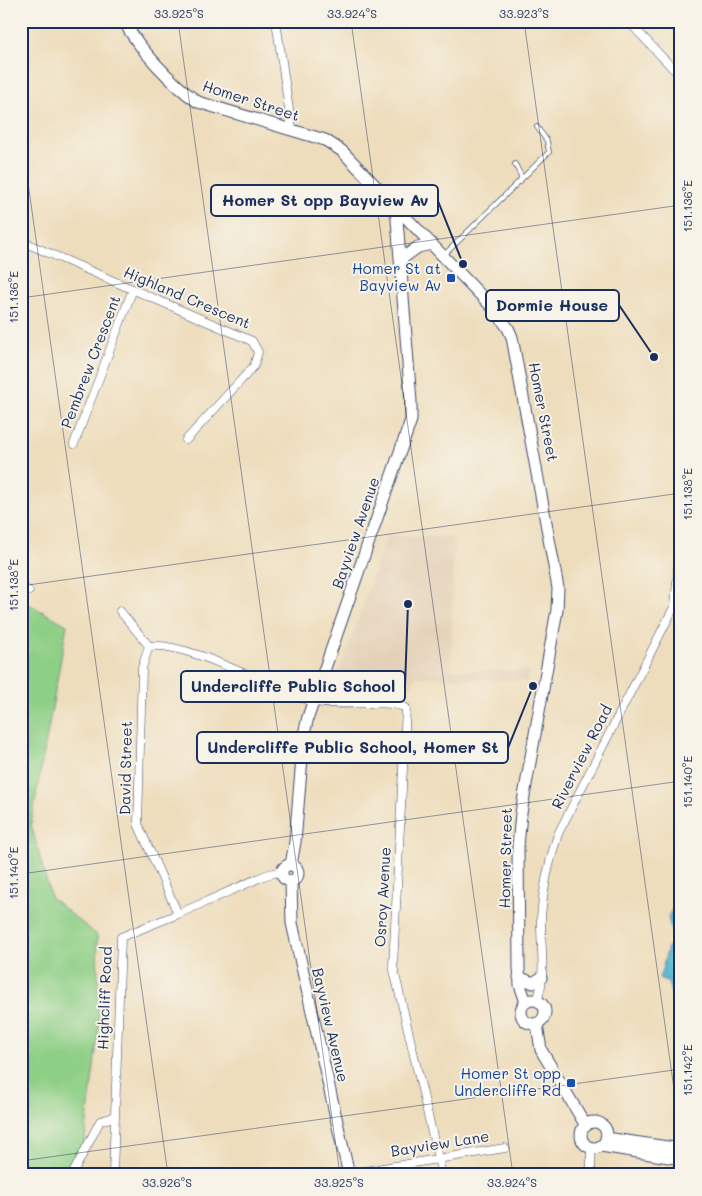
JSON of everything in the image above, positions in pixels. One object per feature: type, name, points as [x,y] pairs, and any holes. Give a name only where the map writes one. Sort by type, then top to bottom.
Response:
[{"type":"main road","name":"Homer Street","points":[[124,21],[136,40],[189,96],[212,107],[325,140],[342,150],[502,318],[512,337],[558,578],[557,610],[520,813],[518,847],[519,977],[531,1002]]},
{"type":"main road","name":"Bayview Avenue","points":[[346,1174],[292,923],[291,881],[296,879],[298,872],[286,868],[295,842],[304,734],[313,702],[410,420],[411,402],[396,206]]},
{"type":"main road","points":[[400,260],[418,247],[432,244]]},
{"type":"main road","points":[[519,977],[533,983],[541,978]]},
{"type":"main road","points":[[531,1002],[543,1005],[545,1013],[542,1020],[537,1024],[529,1024],[522,1017],[521,1010],[531,1002]]},
{"type":"main road","points":[[537,1024],[541,1050],[586,1126]]},
{"type":"main road","points":[[599,1144],[606,1130],[601,1124],[593,1123],[586,1126],[582,1132],[582,1140],[599,1144],[681,1159]]},
{"type":"main road","points":[[599,1144],[681,1149]]},
{"type":"street","points":[[276,21],[292,130]]},
{"type":"street","points":[[628,21],[681,77]]},
{"type":"street","name":"Highland Crescent","points":[[21,241],[252,341],[258,352],[254,366],[186,440]]},
{"type":"street","name":"Pembrew Crescent","points":[[74,444],[133,289]]},
{"type":"street","name":"Riverview Road","points":[[531,1002],[542,988],[541,916],[547,868],[558,834],[675,605],[681,534]]},
{"type":"street","points":[[21,586],[29,590]]},
{"type":"street","points":[[120,611],[149,646],[158,645],[191,653],[313,702]]},
{"type":"street","name":"David Street","points":[[149,646],[142,668],[138,824],[178,914]]},
{"type":"street","name":"Osroy Avenue","points":[[313,702],[406,708],[393,966],[442,1175]]},
{"type":"street","name":"Highcliff Road","points":[[113,1175],[121,937],[286,868]]},
{"type":"street","points":[[72,1175],[100,1121],[114,1117]]},
{"type":"street","points":[[591,1175],[599,1144]]},
{"type":"street","name":"Bayview Lane","points":[[346,1174],[505,1148]]},
{"type":"lane","points":[[444,255],[549,152],[547,141],[537,127]]},
{"type":"lane","points":[[515,164],[521,176],[520,182]]},
{"type":"shaded area","points":[[387,536],[454,537],[451,670],[529,671],[527,681],[416,677],[403,700],[330,699]]},
{"type":"green space","points":[[21,600],[67,625],[31,824],[51,898],[97,935],[99,1027],[83,1154],[56,1175],[21,1175]]},
{"type":"water","points":[[681,876],[681,1054],[676,1038],[680,1027],[668,982],[659,978],[668,948],[673,939],[668,917],[675,904],[672,884]]},
{"type":"place","name":"Homer St opp Bayview Av","points":[[463,264]]},
{"type":"place","name":"Homer St at Bayview Av","points":[[451,278]]},
{"type":"place","name":"Dormie House","points":[[654,357]]},
{"type":"place","name":"Undercliffe Public School","points":[[408,604]]},
{"type":"place","name":"Undercliffe Public School, Homer St","points":[[533,686]]},
{"type":"place","name":"Homer St opp Undercliffe Rd","points":[[571,1083]]}]
